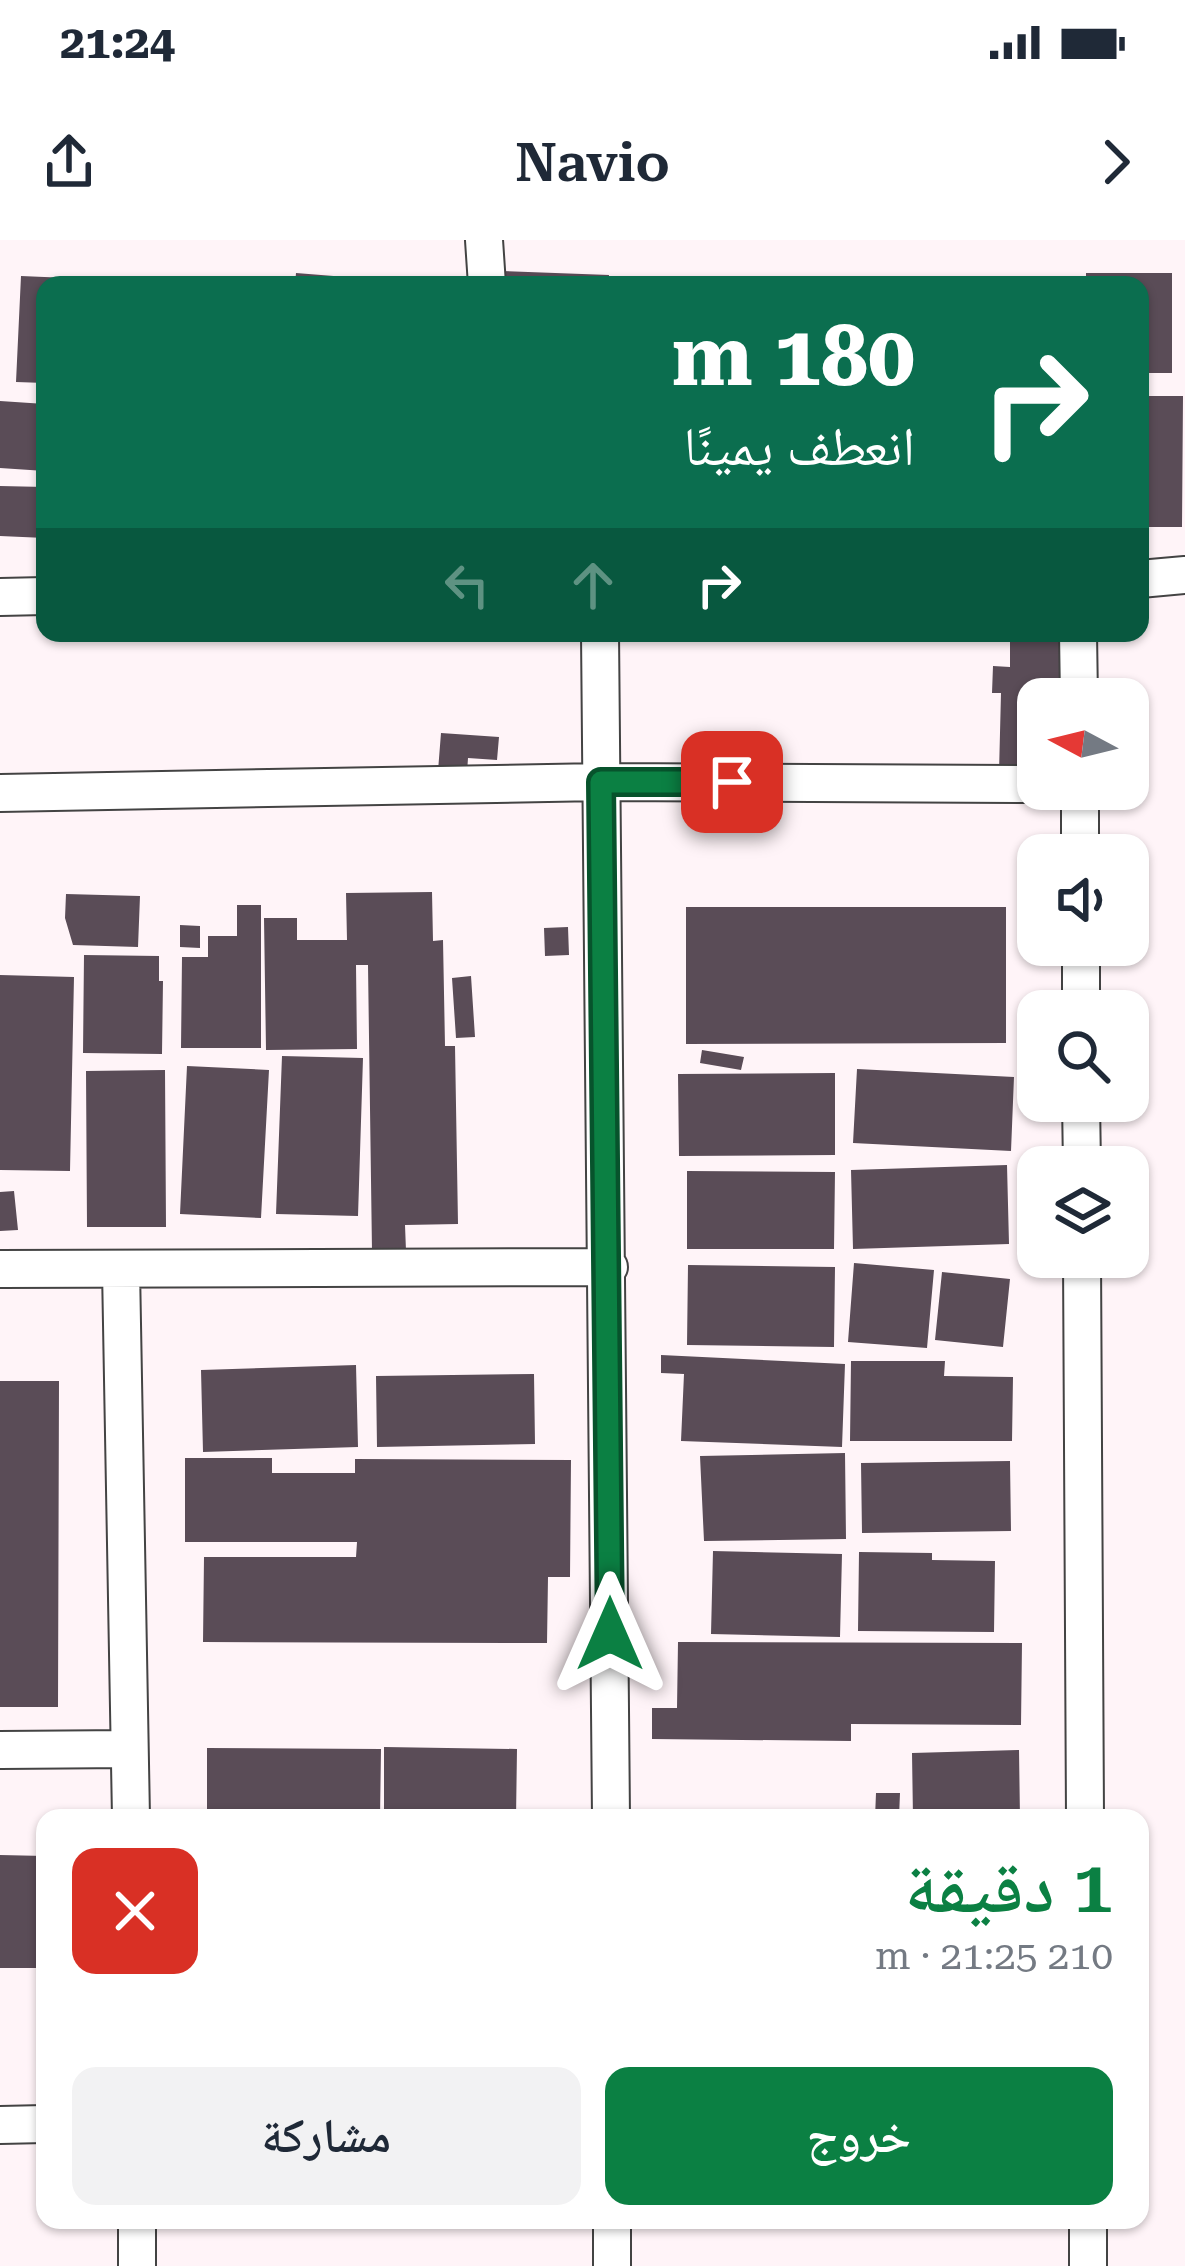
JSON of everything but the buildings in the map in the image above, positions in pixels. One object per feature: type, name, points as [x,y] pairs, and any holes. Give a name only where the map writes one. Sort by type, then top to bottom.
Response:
[{"type":"street","points":[[484,240],[486,276]]},
{"type":"street","points":[[1149,578],[1185,574]]},
{"type":"street","points":[[0,597],[36,596]]},
{"type":"street","points":[[600,642],[611,1809]]},
{"type":"street","points":[[1078,642],[1079,678]]},
{"type":"street","points":[[0,793],[601,782],[1017,784]]},
{"type":"street","points":[[0,1269],[609,1267]]},
{"type":"street","points":[[121,1269],[131,1809]]},
{"type":"street","points":[[1082,1278],[1085,1809]]},
{"type":"street","points":[[0,1750],[129,1749]]},
{"type":"street","points":[[0,2125],[36,2125]]},
{"type":"street","points":[[137,2229],[137,2266]]},
{"type":"street","points":[[612,2229],[612,2266]]},
{"type":"street","points":[[1088,2229],[1088,2266]]},
{"type":"route","points":[[610,1634],[601,782],[732,782]]}]
